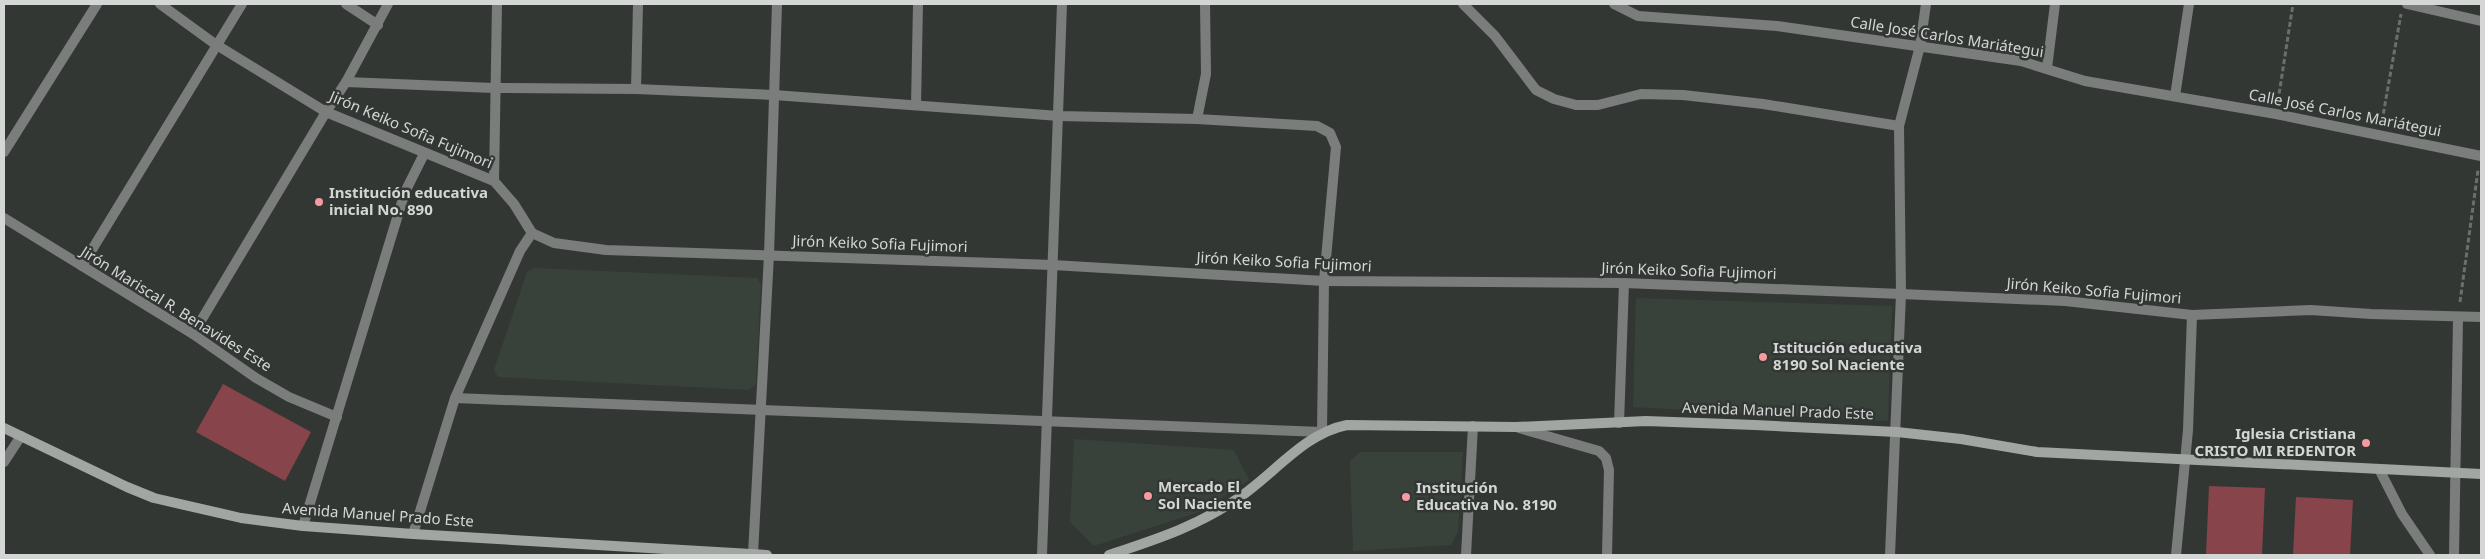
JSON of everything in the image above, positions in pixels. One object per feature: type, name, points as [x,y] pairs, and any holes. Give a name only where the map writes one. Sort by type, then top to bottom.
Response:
[{"type":"street","points":[[4,152],[97,4]]},
{"type":"street","name":"Jirón Keiko Sofia Fujimori","points":[[160,4],[215,44],[326,112],[424,154],[494,181],[514,204],[532,233],[554,244],[606,250],[1053,265],[1324,281],[1624,283],[2065,301],[2192,315],[2311,310],[2458,318],[2481,317]]},
{"type":"street","points":[[82,266],[215,44],[242,4]]},
{"type":"street","points":[[346,4],[378,25]]},
{"type":"street","points":[[193,334],[326,112],[346,82],[388,4]]},
{"type":"street","points":[[494,181],[494,88],[497,4]]},
{"type":"street","points":[[636,89],[638,4]]},
{"type":"street","points":[[753,554],[769,255],[777,4]]},
{"type":"street","points":[[916,106],[918,4]]},
{"type":"street","points":[[1042,555],[1062,4]]},
{"type":"street","points":[[1197,119],[1206,74],[1205,4]]},
{"type":"street","points":[[1463,4],[1495,36],[1536,90],[1554,99],[1576,106],[1598,105],[1642,94],[1683,95],[1763,104],[1899,126]]},
{"type":"street","name":"Calle José Carlos Mariátegui","points":[[1614,4],[1638,16],[1777,26],[2021,61],[2085,82],[2276,114],[2480,155]]},
{"type":"street","points":[[1890,555],[1897,432],[1901,294],[1899,126],[1920,46],[1926,4]]},
{"type":"street","points":[[2047,68],[2055,4]]},
{"type":"street","points":[[2174,96],[2190,4]]},
{"type":"street","points":[[2407,4],[2481,21]]},
{"type":"street","points":[[346,82],[494,88],[636,89],[774,95],[1059,116],[1197,119],[1317,126],[1330,133],[1336,147],[1324,281],[1322,432],[455,398]]},
{"type":"street","points":[[303,526],[405,192],[424,154]]},
{"type":"street","name":"Jirón Mariscal R. Benavides Este","points":[[4,218],[193,334],[272,387],[337,417]]},
{"type":"street","points":[[413,534],[455,398],[520,251],[532,233]]},
{"type":"street","points":[[1619,423],[1624,283]]},
{"type":"street","points":[[2176,555],[2186,460],[2192,315]]},
{"type":"street","points":[[2454,555],[2457,473],[2458,318]]},
{"type":"street","name":"Avenida Manuel Prado Este","points":[[1109,555],[1182,530],[1202,520],[1240,497],[1322,432],[1347,425],[1516,427],[1656,421],[1897,432],[1961,439],[2037,452],[2481,474]]},
{"type":"street","points":[[1466,555],[1473,426]]},
{"type":"street","points":[[1516,427],[1599,451],[1606,458],[1609,470],[1607,555]]},
{"type":"street","name":"Avenida Manuel Prado Este","points":[[4,428],[154,498],[241,518],[303,526],[413,534],[767,555]]},
{"type":"street","points":[[4,462],[21,436]]},
{"type":"street","points":[[2380,469],[2402,514],[2430,555]]},
{"type":"path","points":[[2276,114],[2293,4]]},
{"type":"path","points":[[2379,136],[2401,13]]},
{"type":"path","points":[[2458,318],[2480,155]]},
{"type":"shaded area","points":[[535,268],[757,278],[761,284],[756,384],[749,390],[498,377],[494,370],[527,272]]},
{"type":"shaded area","name":"Istitución educativa 8190 Sol Naciente","points":[[1636,298],[1892,306],[1888,421],[1633,407]]},
{"type":"shaded area","points":[[223,384],[311,432],[285,481],[196,432]]},
{"type":"shaded area","name":"Mercado El Sol Naciente","points":[[1074,439],[1234,450],[1249,480],[1202,511],[1094,546],[1070,522]]},
{"type":"shaded area","name":"Institución Educativa No. 8190","points":[[1360,452],[1463,452],[1458,532],[1451,545],[1353,551],[1350,461]]},
{"type":"shaded area","points":[[2209,486],[2265,488],[2262,555],[2206,555]]},
{"type":"shaded area","points":[[2296,497],[2353,500],[2350,555],[2293,555]]},
{"type":"place","name":"Institución educativa inicial No. 890","points":[[319,202]]},
{"type":"place","name":"Istitución educativa 8190 Sol Naciente","points":[[1763,357]]},
{"type":"place","name":"Iglesia Cristiana CRISTO MI REDENTOR","points":[[2366,443]]},
{"type":"place","name":"Mercado El Sol Naciente","points":[[1148,496]]},
{"type":"place","name":"Institución Educativa No. 8190","points":[[1406,497]]}]
